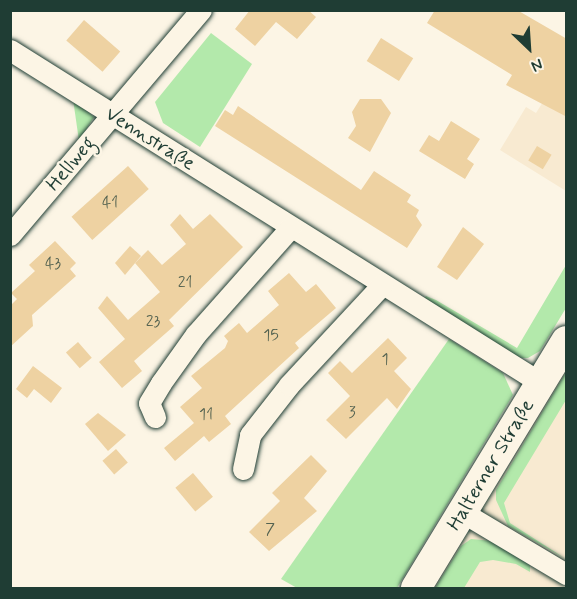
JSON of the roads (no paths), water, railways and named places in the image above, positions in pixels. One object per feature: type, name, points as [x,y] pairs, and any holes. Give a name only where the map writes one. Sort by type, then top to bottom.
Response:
[{"type":"main road","name":"Halterner Straße","points":[[416,588],[567,341]]},
{"type":"street","name":"Hellweg","points":[[10,236],[201,10]]},
{"type":"street","name":"Vennstraße","points":[[10,50],[290,228],[541,383]]},
{"type":"street","points":[[155,417],[149,403],[161,383],[290,228]]},
{"type":"street","points":[[243,469],[250,435],[289,385],[382,285]]},
{"type":"street","points":[[462,512],[567,574]]}]
